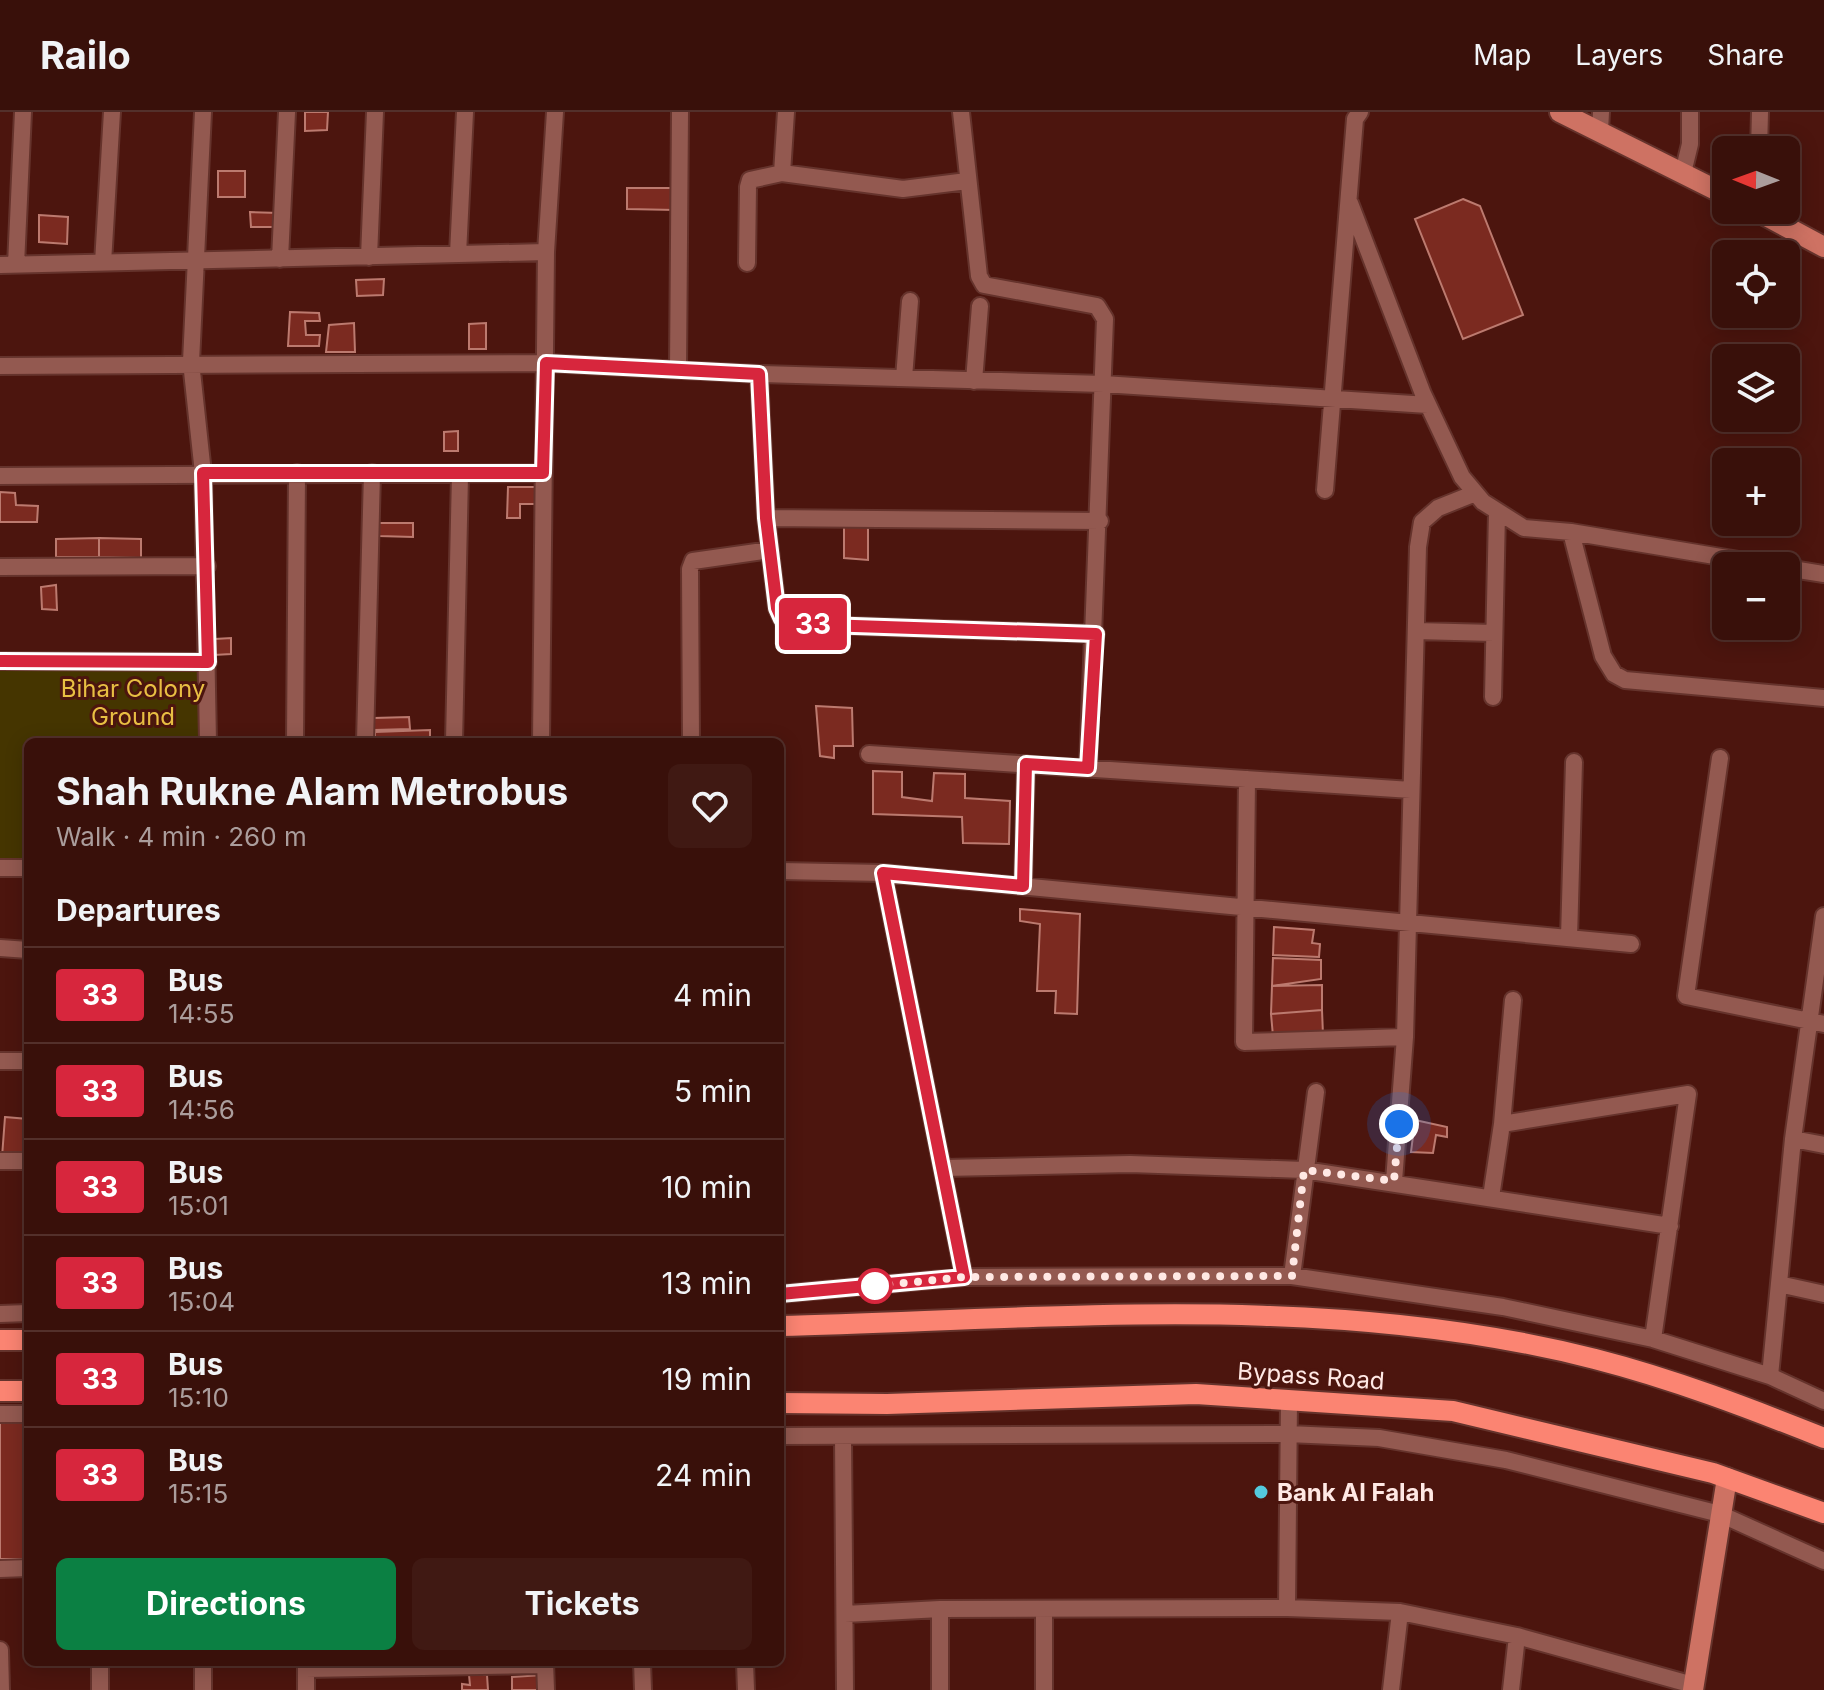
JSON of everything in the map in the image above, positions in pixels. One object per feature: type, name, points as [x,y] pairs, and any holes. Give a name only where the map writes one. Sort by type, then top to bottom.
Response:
[{"type":"main road","points":[[1560,112],[1600,122],[1712,188]]},
{"type":"main road","points":[[1782,224],[1824,247]]},
{"type":"main road","points":[[784,1326],[1178,1315],[1316,1318],[1454,1333],[1594,1359],[1728,1399],[1824,1438]]},
{"type":"main road","points":[[0,1340],[24,1340]]},
{"type":"main road","points":[[0,1391],[24,1391]]},
{"type":"main road","name":"Bypass Road","points":[[784,1403],[887,1404],[1180,1394],[1453,1411],[1727,1478],[1824,1513]]},
{"type":"main road","points":[[1693,1687],[1727,1478]]},
{"type":"street","points":[[23,112],[8,265],[546,252]]},
{"type":"street","points":[[103,263],[112,112]]},
{"type":"street","points":[[203,112],[191,362],[203,473],[208,738]]},
{"type":"street","points":[[280,259],[287,112]]},
{"type":"street","points":[[369,257],[375,112]]},
{"type":"street","points":[[458,254],[465,112]]},
{"type":"street","points":[[541,738],[546,252],[555,112]]},
{"type":"street","points":[[678,370],[680,112]]},
{"type":"street","points":[[782,173],[786,112]]},
{"type":"street","points":[[961,112],[979,276],[984,285],[1097,306],[1103,311],[1100,521],[1088,768]]},
{"type":"street","points":[[1325,490],[1355,119],[1360,112]]},
{"type":"street","points":[[1683,173],[1690,144],[1690,112]]},
{"type":"street","points":[[1759,136],[1760,112]]},
{"type":"street","points":[[747,263],[750,180],[782,173],[903,189],[967,181]]},
{"type":"street","points":[[1350,203],[1428,405],[1473,494],[1524,528],[1571,532],[1712,556]]},
{"type":"street","points":[[904,378],[910,301]]},
{"type":"street","points":[[974,381],[980,306]]},
{"type":"street","points":[[0,366],[191,362],[546,363],[759,374],[1103,384],[1428,405]]},
{"type":"street","points":[[759,374],[766,518],[777,608],[782,619],[795,624],[1096,634]]},
{"type":"street","points":[[295,738],[297,473]]},
{"type":"street","points":[[365,738],[372,473]]},
{"type":"street","points":[[0,476],[543,473]]},
{"type":"street","points":[[454,738],[460,475]]},
{"type":"street","points":[[1394,1181],[1405,1037],[1418,547],[1422,522],[1438,508],[1473,494]]},
{"type":"street","points":[[1493,697],[1497,512]]},
{"type":"street","points":[[766,518],[1100,521]]},
{"type":"street","points":[[1571,532],[1603,656],[1614,674],[1625,680],[1824,698]]},
{"type":"street","points":[[691,738],[690,569],[693,561],[770,550]]},
{"type":"street","points":[[0,567],[207,566]]},
{"type":"street","points":[[1800,570],[1824,574]]},
{"type":"street","points":[[1416,631],[1494,633]]},
{"type":"street","points":[[0,661],[208,662]]},
{"type":"street","points":[[869,754],[1411,790]]},
{"type":"street","points":[[1720,758],[1686,996],[1817,1023]]},
{"type":"street","points":[[1569,938],[1574,762]]},
{"type":"street","points":[[1023,886],[1026,764]]},
{"type":"street","points":[[1247,779],[1244,1042],[1405,1037]]},
{"type":"street","points":[[0,868],[24,868]]},
{"type":"street","points":[[784,871],[883,873],[1631,944]]},
{"type":"street","points":[[883,873],[964,1277]]},
{"type":"street","points":[[1770,1376],[1793,1139],[1817,1023],[1824,916]]},
{"type":"street","points":[[0,948],[24,950]]},
{"type":"street","points":[[1491,1197],[1502,1124],[1513,1000]]},
{"type":"street","points":[[0,1061],[24,1061]]},
{"type":"street","points":[[1292,1276],[1316,1092]]},
{"type":"street","points":[[1502,1124],[1688,1094],[1653,1339]]},
{"type":"street","points":[[1793,1139],[1824,1145]]},
{"type":"street","points":[[0,1161],[24,1161]]},
{"type":"street","points":[[943,1168],[1130,1164],[1304,1170],[1394,1181],[1670,1226]]},
{"type":"street","points":[[784,1294],[964,1277],[1292,1276],[1503,1307],[1653,1339],[1770,1376],[1824,1401]]},
{"type":"street","points":[[1779,1284],[1824,1294]]},
{"type":"street","points":[[0,1314],[24,1313]]},
{"type":"street","points":[[1287,1608],[1289,1400]]},
{"type":"street","points":[[0,1414],[24,1414]]},
{"type":"street","points":[[784,1436],[1288,1434],[1379,1438],[1506,1460],[1720,1514],[1824,1561]]},
{"type":"street","points":[[843,1437],[845,1690]]},
{"type":"street","points":[[0,1569],[24,1568]]},
{"type":"street","points":[[845,1614],[940,1609],[1287,1608],[1400,1612],[1517,1636],[1693,1687]]},
{"type":"street","points":[[940,1609],[940,1690]]},
{"type":"street","points":[[1044,1609],[1044,1690]]},
{"type":"street","points":[[1391,1690],[1400,1612]]},
{"type":"street","points":[[1511,1690],[1517,1636]]},
{"type":"street","points":[[0,1650],[1,1690]]},
{"type":"street","points":[[100,1666],[100,1690]]},
{"type":"street","points":[[203,1666],[203,1690]]},
{"type":"street","points":[[306,1666],[306,1690]]},
{"type":"street","points":[[545,1666],[546,1690]]},
{"type":"street","points":[[642,1666],[643,1690]]},
{"type":"street","points":[[745,1666],[746,1690]]},
{"type":"green space","name":"Bihar Colony Ground","points":[[199,662],[198,738],[24,738],[24,868],[0,868],[0,663]]},
{"type":"building","points":[[305,112],[328,112],[327,130],[305,131]]},
{"type":"building","points":[[218,171],[245,171],[245,197],[218,197]]},
{"type":"building","points":[[627,188],[675,188],[675,210],[627,209]]},
{"type":"building","points":[[1463,199],[1480,206],[1523,315],[1463,339],[1415,219]]},
{"type":"building","points":[[250,212],[279,213],[279,227],[251,227]]},
{"type":"building","points":[[39,215],[68,217],[67,244],[39,242]]},
{"type":"building","points":[[384,279],[383,295],[357,296],[356,280]]},
{"type":"building","points":[[290,312],[319,313],[320,321],[305,321],[306,335],[320,335],[319,346],[288,346]]},
{"type":"building","points":[[354,323],[355,352],[326,352],[329,325]]},
{"type":"building","points":[[486,323],[486,349],[469,349],[469,324]]},
{"type":"building","points":[[458,431],[458,451],[444,451],[444,432]]},
{"type":"building","points":[[508,487],[541,487],[540,504],[520,504],[520,518],[507,518]]},
{"type":"building","points":[[0,492],[15,493],[16,505],[38,506],[37,522],[0,522]]},
{"type":"building","points":[[379,523],[413,523],[413,537],[379,536]]},
{"type":"building","points":[[868,526],[868,560],[844,558],[844,527]]},
{"type":"building","points":[[99,538],[99,557],[56,557],[56,539]]},
{"type":"building","points":[[99,538],[141,539],[141,558],[99,557]]},
{"type":"building","points":[[56,585],[57,610],[42,609],[41,587]]},
{"type":"building","points":[[231,638],[231,654],[214,655],[215,639]]},
{"type":"building","points":[[816,706],[852,708],[853,746],[834,746],[834,758],[820,756]]},
{"type":"building","points":[[409,717],[410,729],[374,730],[374,718]]},
{"type":"building","points":[[430,730],[430,738],[375,738],[375,732]]},
{"type":"building","points":[[873,771],[902,772],[902,797],[932,801],[934,773],[965,774],[965,798],[1010,801],[1009,844],[963,843],[962,817],[873,814]]},
{"type":"building","points":[[1020,909],[1080,914],[1077,1014],[1055,1013],[1056,991],[1037,991],[1040,924],[1020,921]]},
{"type":"building","points":[[1274,927],[1314,930],[1312,943],[1320,944],[1319,957],[1273,955]]},
{"type":"building","points":[[1273,958],[1321,960],[1321,979],[1272,986]]},
{"type":"building","points":[[1322,985],[1322,1010],[1271,1014],[1272,986]]},
{"type":"building","points":[[1322,1010],[1323,1035],[1273,1036],[1271,1014]]},
{"type":"building","points":[[5,1117],[24,1119],[24,1156],[2,1157]]},
{"type":"building","points":[[1415,1120],[1447,1127],[1447,1137],[1436,1135],[1433,1153],[1411,1152]]},
{"type":"building","points":[[0,1416],[24,1416],[24,1559],[0,1559]]},
{"type":"building","points":[[469,1675],[487,1675],[488,1690],[462,1690],[462,1684],[470,1685]]},
{"type":"building","points":[[543,1675],[543,1690],[512,1690],[512,1677]]},
{"type":"bus line","name":"33","points":[[0,661],[208,662],[203,473],[543,473],[546,363],[759,374],[766,518],[777,608],[782,619],[795,624],[1096,634],[1088,768],[1026,764],[1023,886],[883,873],[964,1277],[784,1294]]},
{"type":"place","name":"Bank Al Falah","points":[[1261,1492]]},
{"type":"route","points":[[875,1286],[964,1277],[1292,1276],[1304,1170],[1394,1181],[1399,1124]]}]
